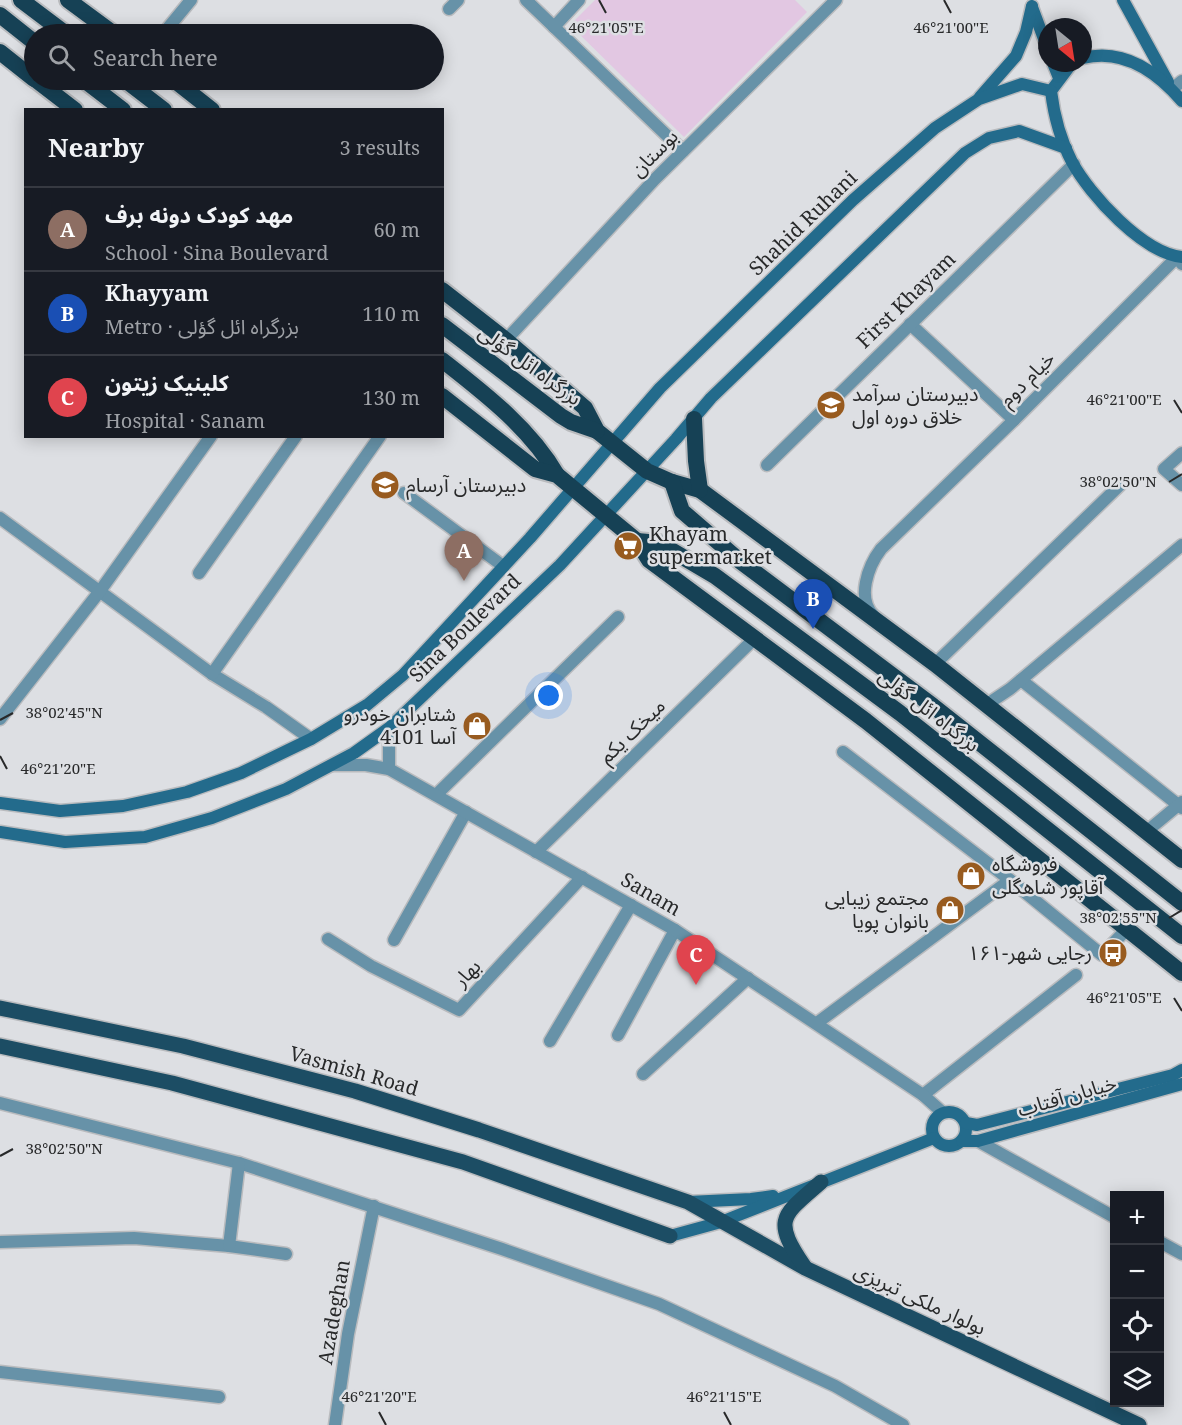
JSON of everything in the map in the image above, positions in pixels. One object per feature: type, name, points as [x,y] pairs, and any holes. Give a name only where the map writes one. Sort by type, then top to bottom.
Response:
[{"type":"highway","points":[[21,0],[53,24]]},
{"type":"highway","points":[[68,0],[100,24]]},
{"type":"highway","points":[[0,15],[24,34]]},
{"type":"highway","points":[[0,52],[24,71]]},
{"type":"highway","points":[[49,90],[72,108]]},
{"type":"highway","points":[[97,90],[120,108]]},
{"type":"highway","points":[[138,90],[161,108]]},
{"type":"highway","points":[[187,90],[209,108]]},
{"type":"highway","points":[[444,292],[506,340],[585,408],[597,431],[647,471],[672,482],[700,490],[877,619],[1182,860]]},
{"type":"highway","name":"بزرگراه ائل گؤلی","points":[[444,327],[571,422],[597,431]]},
{"type":"highway","points":[[444,362],[491,399],[545,454],[557,475],[637,541],[649,560],[866,721],[1182,973]]},
{"type":"highway","points":[[491,399],[500,400],[507,395],[512,387],[511,379]]},
{"type":"highway","points":[[444,398],[535,469],[557,475]]},
{"type":"highway","points":[[694,419],[700,490]]},
{"type":"highway","name":"بزرگراه ائل گؤلی","points":[[672,482],[682,511],[740,561],[933,705],[1182,903]]},
{"type":"highway","name":"بزرگراه ائل گؤلی","points":[[637,541],[659,543],[715,576],[900,713],[1182,936]]},
{"type":"main road","points":[[1123,0],[1177,85],[1182,101]]},
{"type":"main road","points":[[1030,3],[1038,24]]},
{"type":"main road","points":[[979,99],[1016,56],[1026,33],[1030,3]]},
{"type":"main road","points":[[1092,57],[1111,56],[1138,63],[1177,85]]},
{"type":"main road","points":[[1057,72],[1059,78]]},
{"type":"main road","points":[[1064,72],[1051,91],[1057,126],[1074,164],[1099,199],[1137,236],[1154,248],[1180,260]]},
{"type":"main road","name":"Shahid Ruhani","points":[[573,490],[660,388],[853,200],[935,128],[979,99],[1022,84],[1051,91]]},
{"type":"main road","points":[[647,471],[711,398],[965,153],[989,138],[1019,131],[1066,148]]},
{"type":"main road","name":"Sina Boulevard","points":[[0,832],[65,842],[145,837],[212,818],[286,789],[333,765],[363,747],[394,723],[560,565],[647,471]]},
{"type":"main road","name":"Sina Boulevard","points":[[0,803],[60,811],[123,806],[187,792],[230,777],[311,739],[367,705],[403,675],[573,490]]},
{"type":"main road","name":"Vasmish Road","points":[[0,1008],[183,1046],[355,1091],[479,1130],[688,1202]]},
{"type":"main road","points":[[0,1046],[172,1083],[463,1162],[670,1236],[721,1222],[934,1138]]},
{"type":"main road","points":[[966,1123],[977,1125],[1173,1075],[1182,1070]]},
{"type":"main road","name":"خیابان آفتاب","points":[[962,1141],[978,1142],[1182,1084]]},
{"type":"main road","points":[[954,1111],[966,1123],[966,1132],[962,1141],[947,1146],[934,1138],[931,1129],[932,1124],[942,1112],[954,1111]]},
{"type":"main road","points":[[805,1268],[788,1243],[785,1222],[797,1202],[820,1182]]},
{"type":"main road","points":[[688,1202],[751,1199],[789,1194]]},
{"type":"main road","name":"بولوار ملکی تبریزی","points":[[688,1202],[805,1268],[1139,1425]]},
{"type":"main road","points":[[1038,1377],[1115,1425]]},
{"type":"street","points":[[171,24],[190,0]]},
{"type":"street","points":[[449,9],[458,0]]},
{"type":"street","points":[[526,0],[683,152]]},
{"type":"street","points":[[554,27],[579,0]]},
{"type":"street","name":"بوستان","points":[[506,340],[683,152],[836,0]]},
{"type":"street","name":"First Khayam","points":[[767,465],[1074,164]]},
{"type":"street","name":"خیام دوم","points":[[877,619],[870,612],[865,592],[866,576],[872,561],[881,549],[1180,260]]},
{"type":"street","points":[[910,324],[1014,420]]},
{"type":"street","points":[[0,719],[100,591],[210,438]]},
{"type":"street","points":[[199,573],[295,438]]},
{"type":"street","points":[[212,674],[379,438]]},
{"type":"street","points":[[1182,453],[1164,469],[1182,485]]},
{"type":"street","points":[[935,664],[1121,484]]},
{"type":"street","points":[[404,493],[503,566]]},
{"type":"street","points":[[1,519],[212,674],[266,707],[311,739]]},
{"type":"street","points":[[986,705],[1021,680],[1182,545]]},
{"type":"street","points":[[436,795],[618,617]]},
{"type":"street","name":"میخک یکم","points":[[536,852],[755,638]]},
{"type":"street","points":[[1021,680],[1181,805],[1146,832]]},
{"type":"street","points":[[333,765],[366,765],[389,769],[389,739],[394,723]]},
{"type":"street","points":[[843,752],[1010,880],[1102,955],[1127,929]]},
{"type":"street","name":"Sanam","points":[[389,769],[675,930],[924,1095],[942,1112]]},
{"type":"street","points":[[394,940],[466,812]]},
{"type":"street","name":"بهار","points":[[328,939],[371,966],[459,1010],[582,877]]},
{"type":"street","points":[[817,1023],[1010,880]]},
{"type":"street","points":[[550,1041],[631,905]]},
{"type":"street","points":[[618,1035],[675,930]]},
{"type":"street","points":[[924,1095],[1076,975]]},
{"type":"street","points":[[643,1074],[748,978]]},
{"type":"street","points":[[0,1103],[239,1163],[502,1249],[659,1305],[835,1386],[903,1425]]},
{"type":"street","points":[[978,1142],[1110,1215]]},
{"type":"street","points":[[229,1246],[239,1163]]},
{"type":"street","name":"Azadeghan","points":[[335,1425],[348,1334],[374,1206]]},
{"type":"street","points":[[0,1242],[134,1238],[229,1246],[286,1254]]},
{"type":"street","points":[[1164,1244],[1182,1254]]},
{"type":"street","points":[[0,1372],[219,1397]]},
{"type":"shaded area","points":[[595,0],[795,0],[807,12],[684,137],[570,25]]},
{"type":"place","name":"دبیرستان سرآمد خلاق دوره اول","points":[[831,405]]},
{"type":"place","name":"دبیرستان آرسام","points":[[385,485]]},
{"type":"place","name":"Khayam supermarket","points":[[628,546]]},
{"type":"place","name":"مهد کودک دونه برف","points":[[464,581]]},
{"type":"place","name":"Khayyam","points":[[813,629]]},
{"type":"place","name":"شتابران خودرو 4101 آسا","points":[[477,726]]},
{"type":"place","name":"فروشگاه آقاپور شاهگلی","points":[[971,876]]},
{"type":"place","name":"مجتمع زیبایی بانوان پویا","points":[[950,910]]},
{"type":"place","name":"۱۶۱-رجایی شهر","points":[[1113,953]]},
{"type":"place","name":"کلینیک زیتون","points":[[696,985]]}]
